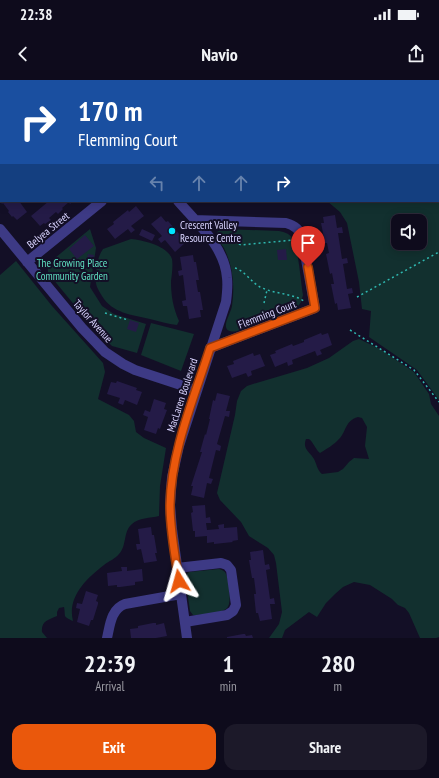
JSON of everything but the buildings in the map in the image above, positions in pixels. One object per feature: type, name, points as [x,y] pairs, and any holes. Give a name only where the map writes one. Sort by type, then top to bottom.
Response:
[{"type":"street","name":"Belyea Street","points":[[27,262],[101,202]]},
{"type":"street","name":"MacLaren Boulevard","points":[[179,202],[221,255],[226,270],[227,289],[226,302],[196,390],[179,446],[172,476],[170,505],[172,529],[187,638]]},
{"type":"street","points":[[194,220],[286,223],[293,226],[299,231],[303,239],[315,308]]},
{"type":"street","name":"Taylor Avenue","points":[[0,229],[82,328],[105,352],[135,370],[196,390]]},
{"type":"street","name":"Flemming Court","points":[[210,348],[315,308]]},
{"type":"street","points":[[177,568],[221,563],[227,565],[231,570],[236,605],[234,611],[227,615],[184,622]]},
{"type":"street","points":[[106,638],[113,615],[119,607],[124,604],[181,594]]},
{"type":"path","points":[[216,233],[241,245],[303,239]]},
{"type":"path","points":[[357,297],[439,252]]},
{"type":"path","points":[[226,270],[234,268],[239,269],[257,286],[298,298],[315,308]]},
{"type":"path","points":[[264,303],[268,290]]},
{"type":"path","points":[[105,313],[128,320]]},
{"type":"path","points":[[350,330],[414,370],[439,402]]},
{"type":"green space","points":[[328,202],[439,202],[439,400],[417,370],[369,337],[371,311],[362,309],[359,282],[347,223],[340,212]]},
{"type":"green space","name":"The Growing Place Community Garden","points":[[90,229],[96,248],[90,287],[102,306],[114,314],[146,324],[137,353],[112,346],[90,324],[48,273],[48,265]]},
{"type":"green space","points":[[222,229],[279,231],[285,233],[293,239],[295,243],[303,295],[297,308],[237,331],[228,330],[226,325],[232,306],[233,284],[227,255],[216,235],[217,232]]},
{"type":"green space","points":[[131,239],[154,244],[170,254],[172,259],[172,297],[179,321],[177,325],[117,310],[106,302],[98,290],[96,285],[96,273],[97,263],[101,252],[103,249]]},
{"type":"green space","points":[[16,261],[52,306],[103,363],[105,372],[98,399],[129,415],[134,421],[136,432],[144,438],[166,448],[160,486],[159,516],[138,520],[129,527],[123,547],[119,554],[97,570],[75,596],[72,612],[73,621],[66,617],[64,607],[59,608],[57,616],[44,623],[42,632],[47,638],[0,638],[0,275]]},
{"type":"green space","points":[[151,323],[194,334],[181,371],[141,355]]},
{"type":"green space","points":[[359,339],[380,349],[414,372],[429,394],[431,404],[439,416],[439,637],[420,638],[409,613],[405,608],[398,605],[392,599],[370,585],[354,582],[343,587],[335,594],[326,603],[317,617],[309,612],[285,630],[282,638],[269,638],[279,624],[282,612],[274,555],[268,548],[249,536],[241,522],[220,500],[217,493],[237,401],[241,391],[247,386],[307,368],[329,358],[353,341]],"holes":[[[358,417],[362,418],[367,427],[365,446],[369,459],[354,458],[338,472],[322,474],[306,448],[306,439],[309,439],[320,453],[337,442],[350,421]]]},
{"type":"green space","points":[[219,569],[225,572],[227,577],[230,592],[229,606],[225,610],[221,611],[193,615],[190,611],[185,576],[189,572]]},
{"type":"place","name":"Crescent Valley Resource Centre","points":[[172,231]]},
{"type":"route","points":[[179,581],[170,505],[172,476],[179,446],[210,348],[315,308],[308,267]]}]
